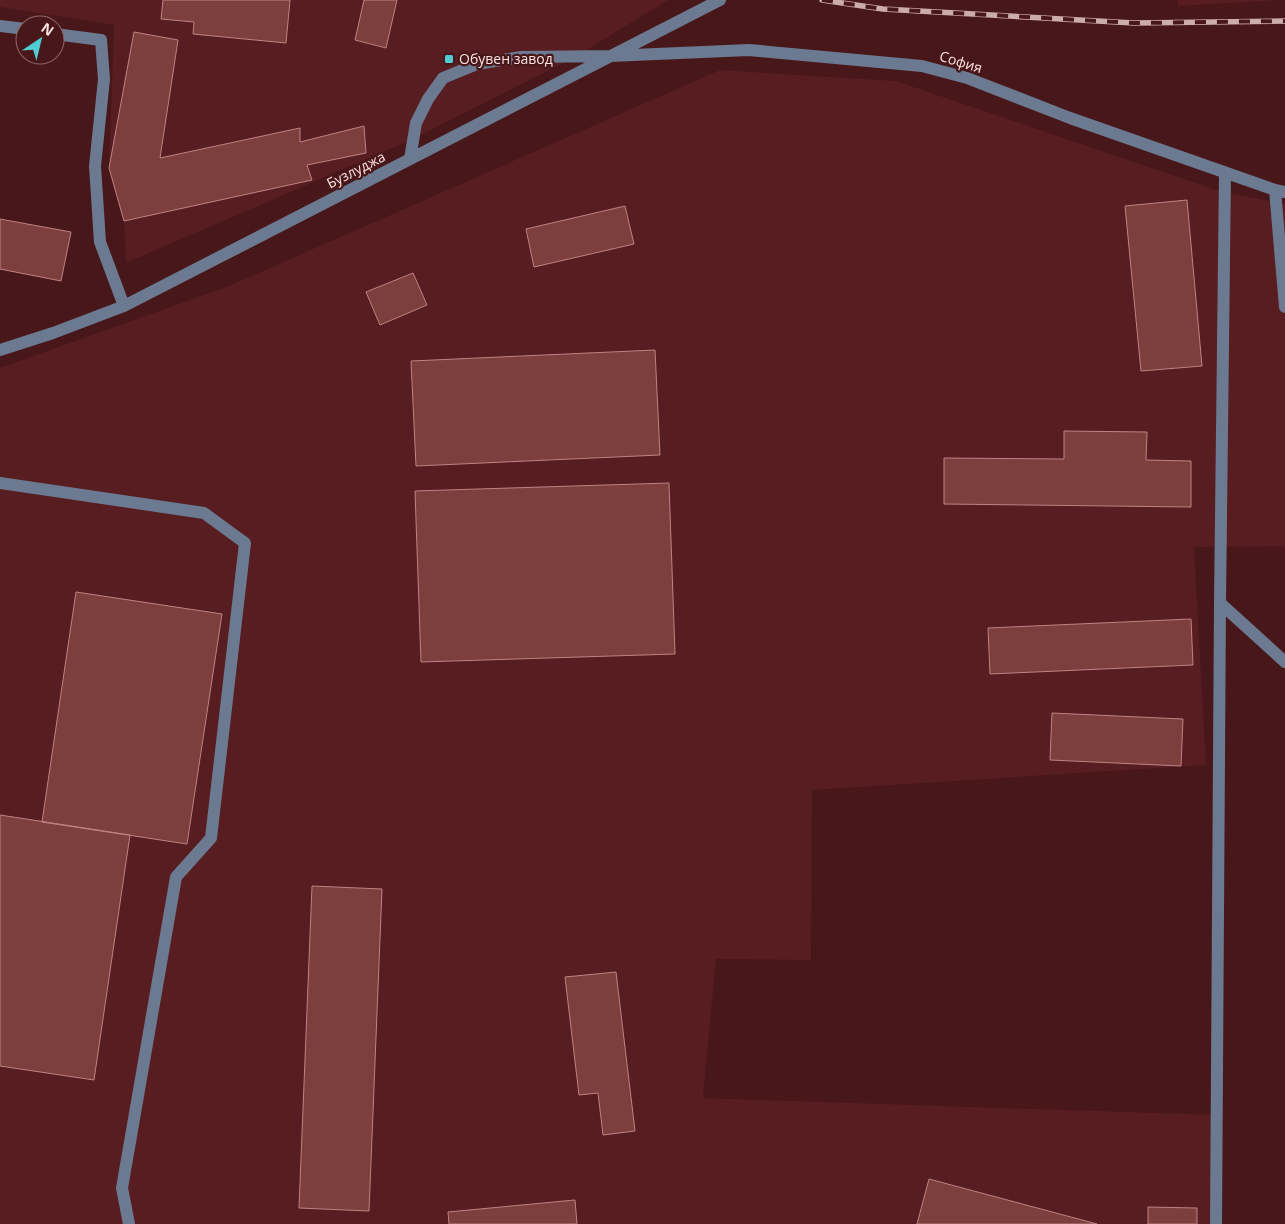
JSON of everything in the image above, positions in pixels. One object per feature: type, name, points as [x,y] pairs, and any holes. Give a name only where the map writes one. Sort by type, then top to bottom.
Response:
[{"type":"street","name":"Бузлуджа","points":[[0,350],[53,333],[124,306],[720,0]]},
{"type":"street","points":[[0,26],[15,28]]},
{"type":"street","points":[[65,35],[101,40],[104,80],[95,166],[100,242],[124,306]]},
{"type":"street","name":"София","points":[[410,159],[416,123],[428,100],[443,78],[477,64],[521,58],[749,50],[922,66],[967,78],[1070,118],[1280,191]]},
{"type":"street","points":[[1216,1224],[1225,172]]},
{"type":"street","points":[[1280,191],[1285,307]]},
{"type":"street","points":[[0,483],[204,513],[246,543],[211,838],[176,877],[122,1188],[129,1224]]},
{"type":"street","points":[[1220,603],[1285,662]]},
{"type":"shaded area","points":[[0,0],[668,0],[575,57],[413,139],[126,263],[124,221],[109,168],[114,25],[65,17],[65,15],[51,15],[0,7]]},
{"type":"shaded area","points":[[1177,0],[1281,0],[1178,6]]},
{"type":"shaded area","points":[[720,70],[896,81],[1222,192],[1285,204],[1285,548],[1284,546],[1194,547],[1206,765],[812,790],[811,960],[716,959],[703,1098],[1217,1115],[1216,1224],[0,1224],[0,368],[229,286]]},
{"type":"building","points":[[163,0],[290,0],[286,43],[193,34],[194,22],[161,19]]},
{"type":"building","points":[[364,0],[397,0],[386,48],[355,40]]},
{"type":"building","points":[[134,32],[178,40],[160,158],[300,128],[300,142],[364,126],[366,153],[307,165],[312,180],[124,221],[109,168]]},
{"type":"building","points":[[1187,200],[1202,366],[1141,371],[1125,206]]},
{"type":"building","points":[[625,206],[634,244],[534,267],[526,229]]},
{"type":"building","points":[[0,219],[71,232],[61,281],[0,269]]},
{"type":"building","points":[[413,273],[427,305],[380,325],[366,292]]},
{"type":"building","points":[[655,350],[660,455],[416,466],[411,361]]},
{"type":"building","points":[[1064,431],[1147,432],[1146,460],[1191,461],[1191,507],[944,504],[944,458],[1064,459]]},
{"type":"building","points":[[669,483],[675,654],[421,662],[415,491]]},
{"type":"building","points":[[76,592],[222,614],[187,844],[42,822]]},
{"type":"building","points":[[1191,619],[1193,665],[990,674],[988,628]]},
{"type":"building","points":[[1052,713],[1183,719],[1181,766],[1050,760]]},
{"type":"building","points":[[0,815],[130,835],[94,1080],[0,1066]]},
{"type":"building","points":[[312,886],[382,889],[369,1211],[299,1208]]},
{"type":"building","points":[[616,972],[635,1131],[603,1135],[598,1093],[579,1095],[565,977]]},
{"type":"building","points":[[929,1179],[1097,1224],[917,1224]]},
{"type":"building","points":[[575,1200],[577,1224],[449,1224],[448,1212]]},
{"type":"building","points":[[1148,1207],[1197,1208],[1197,1224],[1148,1224]]},
{"type":"railway","points":[[822,0],[883,9],[1134,23],[1285,21]]},
{"type":"place","name":"Обувен завод","points":[[449,59]]}]
